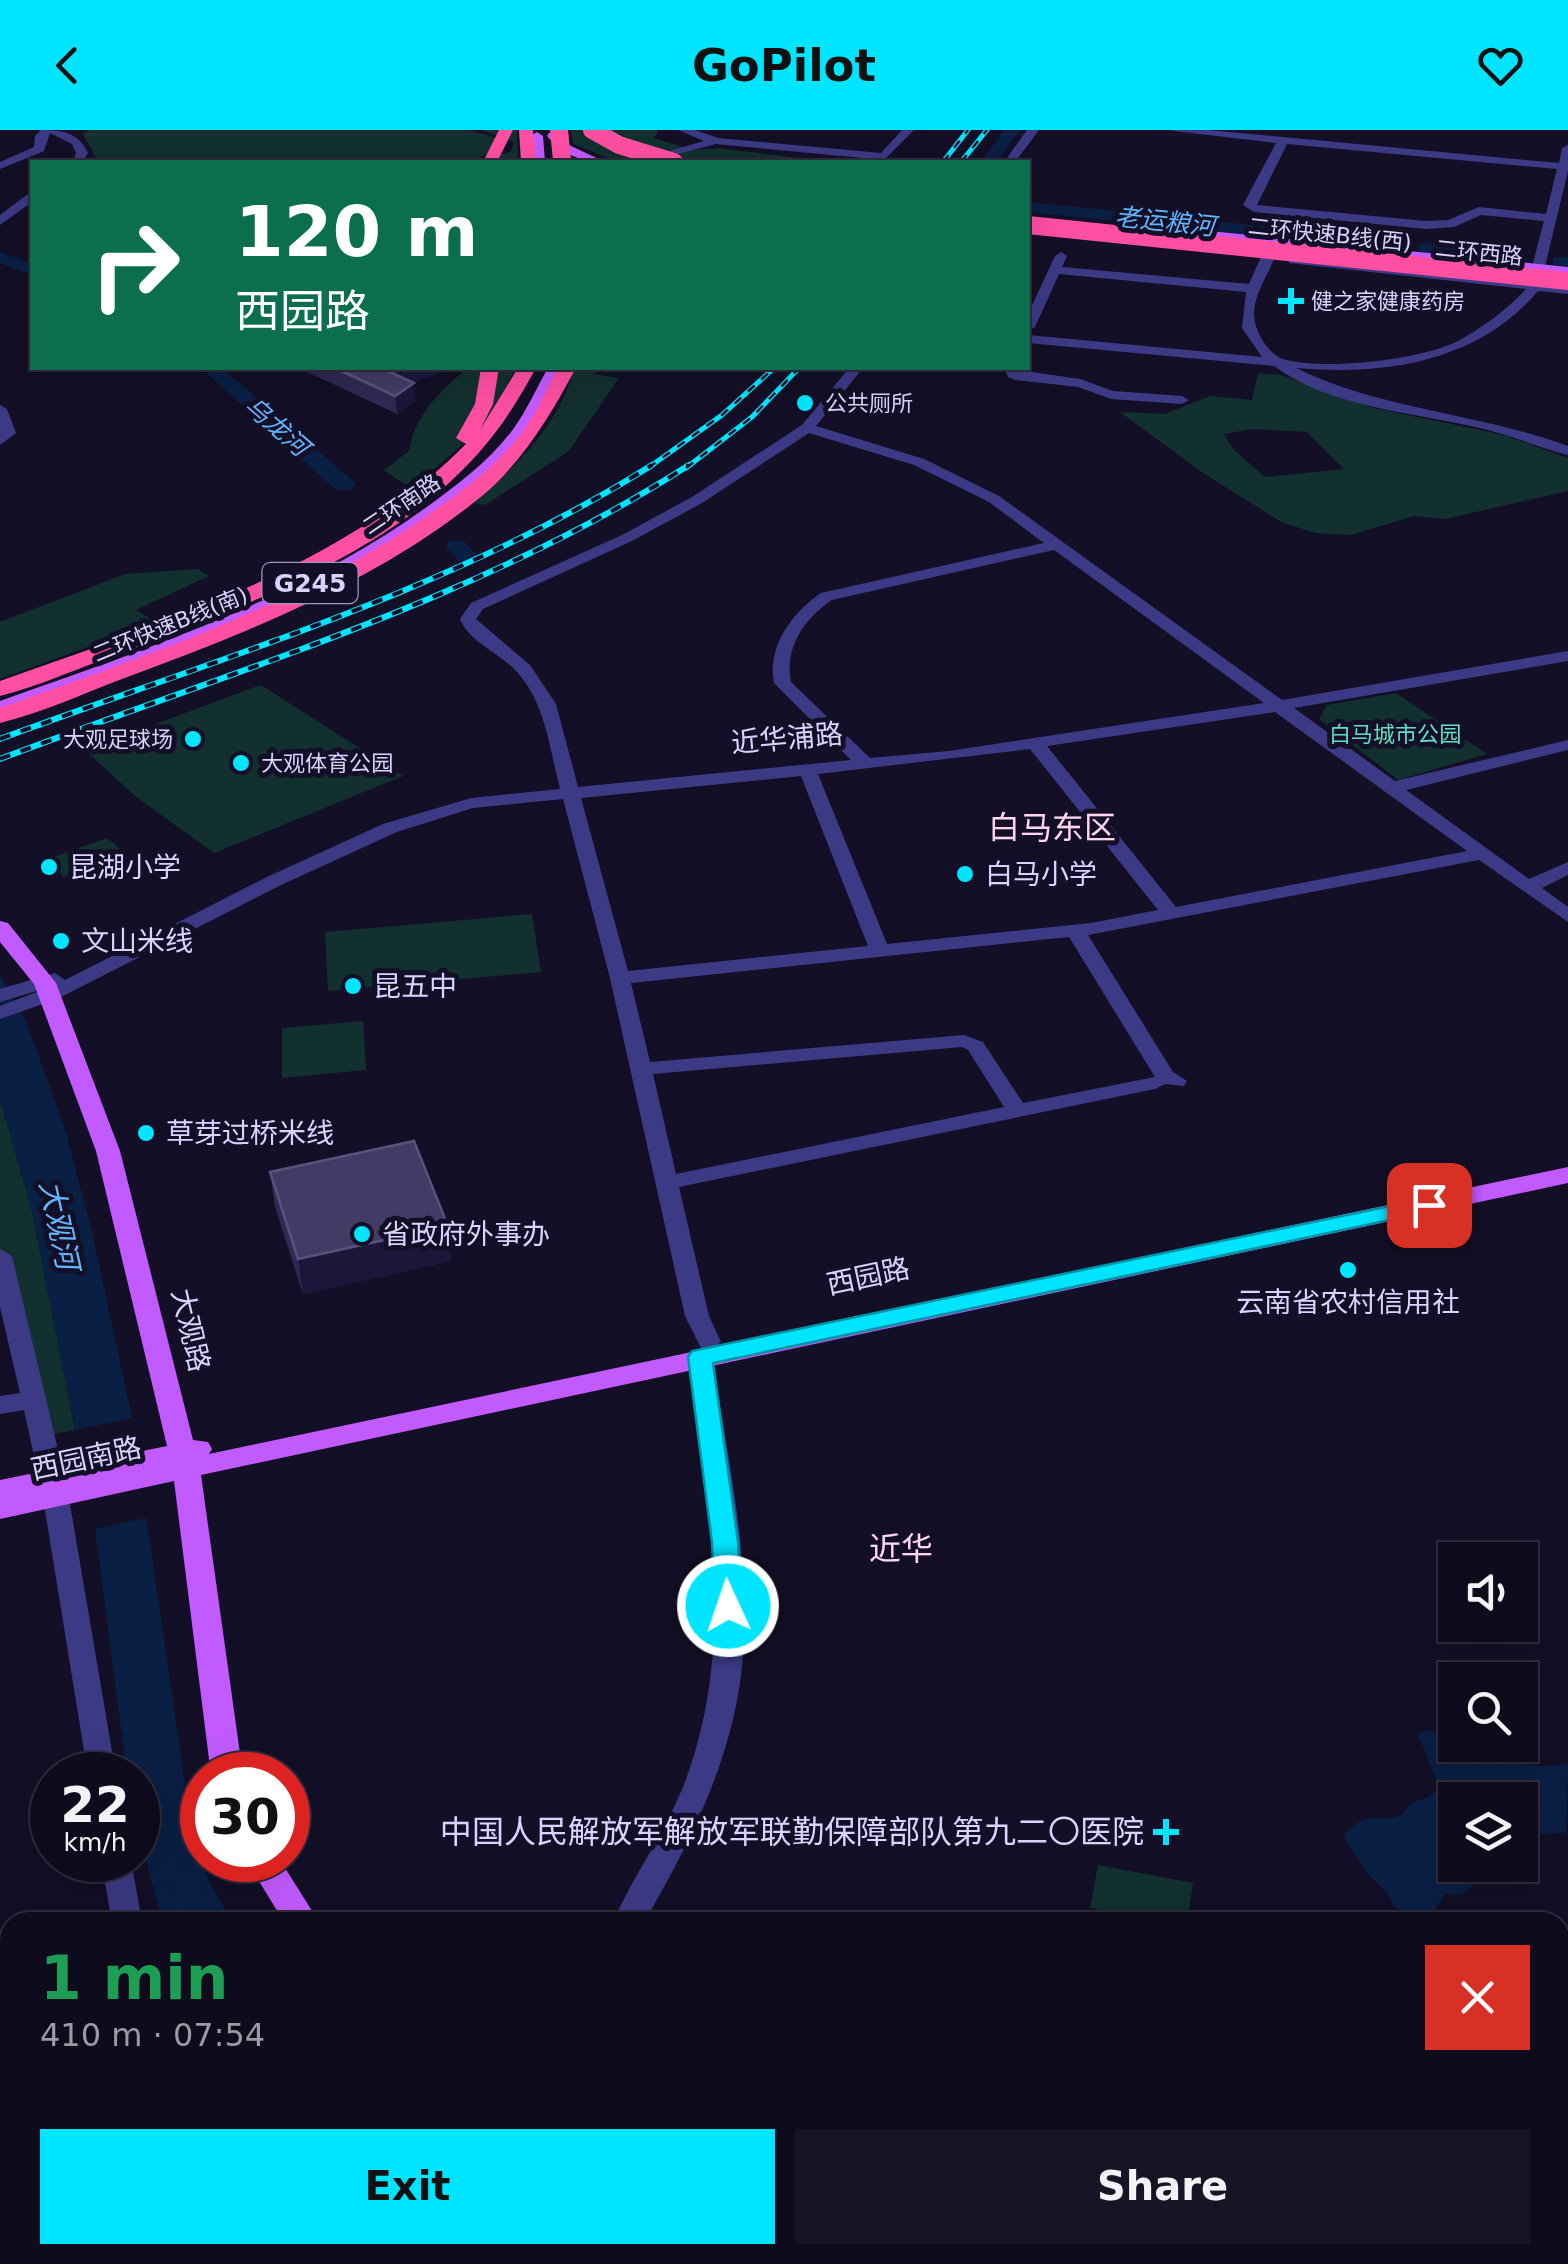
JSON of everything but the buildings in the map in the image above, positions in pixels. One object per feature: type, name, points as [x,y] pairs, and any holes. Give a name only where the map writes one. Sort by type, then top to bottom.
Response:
[{"type":"highway","points":[[491,160],[506,130]]},
{"type":"highway","points":[[592,130],[626,148],[667,160]]},
{"type":"highway","points":[[529,160],[544,132]]},
{"type":"highway","points":[[544,132],[561,160]]},
{"type":"highway","points":[[1030,222],[1568,279]]},
{"type":"highway","name":"二环快速B线(西)","points":[[1030,222],[1568,279]]},
{"type":"highway","points":[[348,542],[406,500],[452,456],[482,412],[490,370]]},
{"type":"highway","points":[[0,689],[222,604],[348,542],[419,496],[468,454],[507,408],[526,370]]},
{"type":"highway","name":"二环快速B线(南)","points":[[0,716],[241,622],[368,562],[470,494],[539,423],[566,370]]},
{"type":"highway","points":[[539,423],[558,401],[576,370]]},
{"type":"main road","points":[[539,160],[544,132]]},
{"type":"main road","points":[[544,132],[551,160]]},
{"type":"main road","points":[[544,132],[565,148],[593,160]]},
{"type":"main road","name":"二环西路","points":[[1030,222],[1206,246],[1274,249],[1536,280],[1568,279]]},
{"type":"main road","name":"二环南路","points":[[0,697],[240,604],[374,537],[444,489],[492,444],[519,409],[538,370]]},
{"type":"main road","name":"二环南路","points":[[0,708],[252,610],[388,541],[459,492],[496,458],[535,410],[554,370]]},
{"type":"main road","name":"大观路","points":[[0,928],[47,989],[108,1152],[184,1460],[224,1752]]},
{"type":"main road","name":"西园路","points":[[184,1460],[1568,1162]]},
{"type":"main road","name":"西园路","points":[[705,1349],[1568,1176]]},
{"type":"main road","name":"西园南路","points":[[0,1509],[66,1486],[184,1460]]},
{"type":"main road","name":"西园南路","points":[[0,1490],[66,1486]]},
{"type":"main road","points":[[276,1882],[296,1912]]},
{"type":"street","points":[[0,166],[40,150],[41,136],[50,130],[77,142],[82,152],[79,160]]},
{"type":"street","points":[[684,130],[716,140],[884,157],[908,130]]},
{"type":"street","points":[[1010,160],[1033,130]]},
{"type":"street","points":[[1172,130],[1565,167]]},
{"type":"street","points":[[1347,146],[1354,130]]},
{"type":"street","points":[[645,160],[716,140]]},
{"type":"street","points":[[1283,140],[1250,205],[1254,208],[1426,225],[1450,224],[1479,211],[1550,218]]},
{"type":"street","points":[[1030,339],[1363,366],[1446,352],[1519,305],[1536,280],[1552,239],[1550,218],[1568,148]]},
{"type":"street","points":[[0,221],[30,198]]},
{"type":"street","points":[[1274,249],[1246,317],[1256,346],[1279,362],[1354,397],[1511,432],[1568,451]]},
{"type":"street","points":[[1030,323],[1061,256],[1069,256]]},
{"type":"street","points":[[1054,270],[1256,289]]},
{"type":"street","points":[[634,1912],[659,1873],[695,1792],[721,1711],[730,1638],[725,1542],[705,1349],[620,978],[547,704],[524,669],[471,626],[470,612],[612,546],[698,500],[807,428],[854,370]]},
{"type":"street","points":[[1011,370],[1020,377],[1080,383],[1111,394],[1182,400]]},
{"type":"street","points":[[0,409],[9,431],[0,440]]},
{"type":"street","points":[[807,428],[950,474],[994,498],[1568,916]]},
{"type":"street","points":[[864,762],[783,683],[780,664],[802,613],[827,596],[1056,545]]},
{"type":"street","name":"近华浦路","points":[[0,1013],[12,998],[47,989],[406,822],[471,803],[1035,743],[1568,647]]},
{"type":"street","name":"近华浦路","points":[[568,790],[808,771],[1568,656]]},
{"type":"street","points":[[1035,743],[1171,914]]},
{"type":"street","points":[[1390,788],[1568,745]]},
{"type":"street","points":[[808,771],[880,952]]},
{"type":"street","points":[[620,978],[1074,931],[1483,854]]},
{"type":"street","points":[[1528,887],[1568,868]]},
{"type":"street","points":[[664,1182],[1166,1082],[1074,931]]},
{"type":"street","points":[[640,1069],[964,1041],[976,1046],[1017,1111]]},
{"type":"street","points":[[0,1256],[33,1400],[66,1486],[99,1752]]},
{"type":"street","points":[[0,1405],[33,1400]]},
{"type":"street","points":[[120,1882],[125,1912]]},
{"type":"green space","points":[[89,130],[468,130],[496,138],[490,153],[474,160],[97,160],[83,134]]},
{"type":"green space","points":[[482,130],[517,130],[518,160],[474,160],[510,152],[514,142]]},
{"type":"green space","points":[[571,130],[658,130],[654,138],[692,150],[718,148],[816,160],[613,160],[573,144]]},
{"type":"green space","points":[[466,370],[515,370],[485,425],[411,489],[384,470],[410,450],[423,414]]},
{"type":"green space","points":[[573,370],[598,370],[593,374],[619,378],[569,451],[485,505],[474,503],[534,443]]},
{"type":"green space","points":[[1258,373],[1281,375],[1374,408],[1504,435],[1568,458],[1568,491],[1445,519],[1414,516],[1351,535],[1316,533],[1283,523],[1203,473],[1120,412],[1165,414],[1210,396],[1252,400]],"holes":[[[1253,429],[1307,432],[1344,469],[1265,477],[1234,450],[1224,434]]]},
{"type":"green space","points":[[198,569],[209,576],[136,610],[156,622],[0,679],[0,622],[125,574]]},
{"type":"green space","name":"大观体育公园","points":[[261,685],[403,776],[214,853],[135,796],[85,750]]},
{"type":"green space","name":"白马城市公园","points":[[1396,693],[1487,754],[1398,780],[1319,719],[1327,705]]},
{"type":"green space","points":[[107,838],[126,854],[64,877],[45,860]]},
{"type":"green space","points":[[532,914],[541,972],[328,991],[325,932]]},
{"type":"green space","points":[[363,1021],[366,1070],[282,1078],[282,1028]]},
{"type":"green space","points":[[0,1099],[32,1211],[75,1430],[33,1438],[0,1296]]},
{"type":"green space","points":[[1098,1865],[1193,1883],[1189,1912],[1090,1908]]},
{"type":"water","name":"大观河","points":[[0,975],[26,1021],[66,1132],[132,1418],[180,1752],[180,1882],[210,1882],[226,1912],[161,1912],[152,1882],[160,1882],[160,1752],[124,1752],[95,1529],[32,1211],[0,1099]]},
{"type":"water","points":[[1427,1730],[1438,1734],[1438,1762],[1548,1766],[1568,1763],[1566,1833],[1538,1834],[1538,1782],[1438,1784],[1418,1734]]},
{"type":"water","points":[[1438,1787],[1438,1882],[1478,1882],[1461,1895],[1446,1894],[1433,1912],[1406,1912],[1394,1907],[1387,1892],[1368,1874],[1344,1837],[1362,1821],[1397,1817],[1410,1803],[1430,1797]]},
{"type":"pier","points":[[132,1418],[147,1518],[90,1530],[70,1431]]},
{"type":"waterway","name":"老运粮河","points":[[990,160],[1012,130]]},
{"type":"waterway","name":"老运粮河","points":[[1030,207],[1302,235]]},
{"type":"waterway","name":"老运粮河","points":[[1425,248],[1520,258]]},
{"type":"waterway","name":"乌龙河","points":[[0,257],[30,269]]},
{"type":"waterway","name":"老运粮河","points":[[1559,261],[1568,262]]},
{"type":"waterway","name":"乌龙河","points":[[213,370],[344,485]]},
{"type":"waterway","name":"乌龙河","points":[[457,547],[467,556]]},
{"type":"railway","points":[[945,160],[968,130]]},
{"type":"railway","points":[[963,160],[987,130]]},
{"type":"railway","points":[[648,468],[722,415],[772,370]]},
{"type":"railway","points":[[686,468],[752,417],[797,370]]},
{"type":"railway","points":[[0,739],[250,650],[417,585],[577,509],[652,465]]},
{"type":"railway","points":[[0,759],[265,663],[440,594],[609,513],[689,465]]},
{"type":"place","name":"健之家健康药房","points":[[1291,301]]},
{"type":"place","name":"公共厕所","points":[[805,403]]},
{"type":"place","name":"大观足球场","points":[[193,739]]},
{"type":"place","name":"大观体育公园","points":[[241,763]]},
{"type":"place","name":"昆湖小学","points":[[49,867]]},
{"type":"place","name":"白马小学","points":[[965,874]]},
{"type":"place","name":"文山米线","points":[[61,941]]},
{"type":"place","name":"昆五中","points":[[353,986]]},
{"type":"place","name":"草芽过桥米线","points":[[146,1133]]},
{"type":"place","name":"省政府外事办","points":[[362,1234]]},
{"type":"place","name":"云南省农村信用社","points":[[1348,1270]]},
{"type":"place","name":"中国人民解放军解放军联勤保障部队第九二〇医院","points":[[1166,1832]]},
{"type":"district","name":"白马东区","points":[[1052,828]]},
{"type":"district","name":"近华","points":[[901,1549]]},
{"type":"route","points":[[728,1606],[725,1542],[700,1357],[1429,1205]]}]
